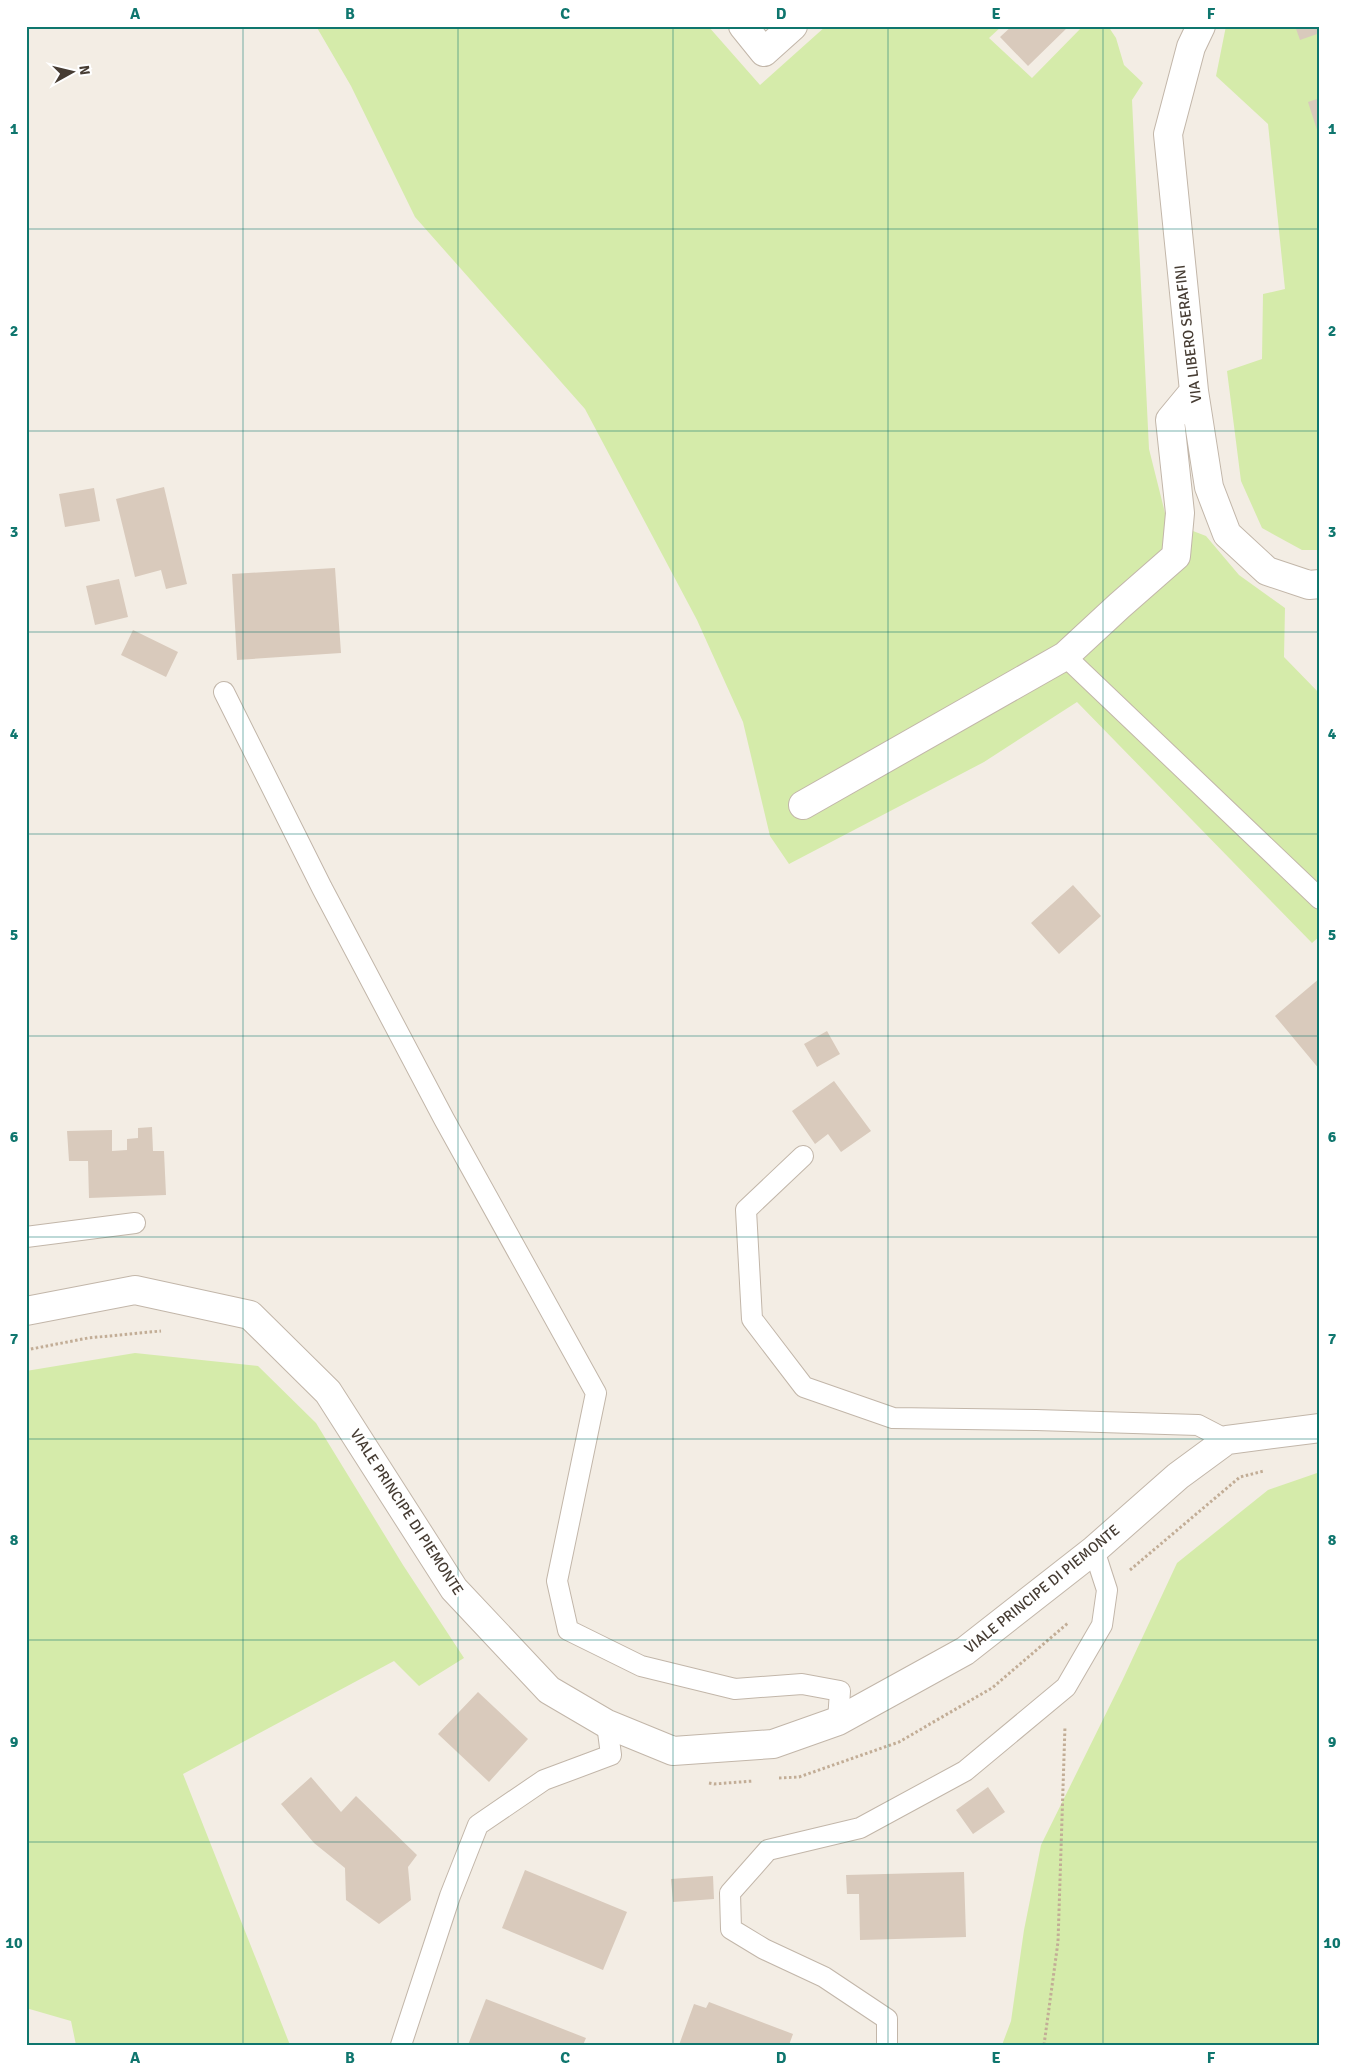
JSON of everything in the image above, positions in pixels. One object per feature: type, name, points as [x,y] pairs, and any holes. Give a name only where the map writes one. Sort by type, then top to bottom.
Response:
[{"type":"street","points":[[743,26],[764,52],[793,26]]},
{"type":"street","name":"VIA LIBERO SERAFINI","points":[[1201,26],[1191,47],[1168,134],[1194,392],[1209,487],[1227,534],[1267,571],[1309,585],[1320,584]]},
{"type":"street","points":[[803,806],[1065,656],[1118,606],[1176,556],[1180,513],[1170,420],[1194,392]]},
{"type":"street","name":"VIALE PRINCIPE DI PIEMONTE","points":[[26,1311],[135,1290],[250,1315],[328,1392],[454,1589],[549,1690],[607,1724],[673,1750],[773,1744],[838,1721],[966,1652],[1094,1550],[1178,1476],[1227,1440],[1320,1428]]},
{"type":"lane","points":[[1065,656],[1320,899]]},
{"type":"lane","points":[[224,692],[322,888],[426,1085],[596,1393],[556,1581],[568,1630],[641,1666],[735,1689],[802,1684],[840,1691],[838,1721]]},
{"type":"lane","points":[[804,1156],[746,1210],[752,1319],[804,1387],[893,1418],[1198,1425],[1227,1440]]},
{"type":"lane","points":[[26,1237],[135,1223]]},
{"type":"lane","points":[[887,2045],[886,2019],[824,1978],[764,1949],[731,1928],[730,1893],[768,1850],[860,1828],[965,1771],[1066,1687],[1102,1624],[1107,1590],[1094,1550]]},
{"type":"lane","points":[[401,2045],[450,1896],[478,1825],[544,1780],[611,1755],[607,1724]]},
{"type":"path","points":[[26,1350],[88,1338],[160,1331],[169,1333]]},
{"type":"path","points":[[771,1779],[799,1777],[899,1742],[992,1688],[1240,1477],[1266,1470]]},
{"type":"path","points":[[1044,2045],[1058,1942],[1066,1687]]},
{"type":"path","points":[[705,1782],[714,1784],[761,1780]]},
{"type":"green space","points":[[316,26],[708,26],[760,85],[826,26],[1002,26],[989,38],[1032,78],[1083,26],[1108,26],[1116,38],[1124,65],[1143,83],[1132,100],[1149,449],[1167,521],[1206,536],[1239,575],[1285,608],[1284,657],[1320,694],[1320,936],[1312,943],[1077,702],[984,762],[789,864],[770,836],[743,722],[697,620],[585,409],[415,217],[351,86]]},
{"type":"green space","points":[[1226,26],[1320,26],[1320,550],[1302,550],[1262,528],[1241,481],[1227,371],[1262,359],[1263,294],[1285,289],[1268,124],[1216,76]]},
{"type":"green space","points":[[135,1353],[258,1366],[316,1423],[403,1565],[464,1658],[419,1686],[394,1661],[183,1774],[290,2045],[76,2045],[71,2021],[26,2008],[26,1371]]},
{"type":"green space","points":[[1320,1472],[1320,2045],[1002,2045],[1011,2021],[1024,1930],[1041,1845],[1123,1679],[1177,1563],[1268,1490]]},
{"type":"building","points":[[1012,26],[1069,26],[1028,66],[1000,37]]},
{"type":"building","points":[[1295,26],[1320,26],[1320,33],[1300,40]]},
{"type":"building","points":[[1320,98],[1320,136],[1319,136],[1308,102]]},
{"type":"building","points":[[164,487],[187,584],[166,589],[161,570],[135,577],[116,499]]},
{"type":"building","points":[[94,488],[100,521],[65,527],[59,494]]},
{"type":"building","points":[[335,568],[341,653],[237,660],[232,574]]},
{"type":"building","points":[[119,579],[128,617],[95,625],[86,586]]},
{"type":"building","points":[[133,630],[178,652],[166,677],[121,655]]},
{"type":"building","points":[[1073,885],[1101,916],[1059,954],[1031,923]]},
{"type":"building","points":[[1320,978],[1320,1070],[1275,1016]]},
{"type":"building","points":[[827,1031],[840,1054],[817,1067],[804,1044]]},
{"type":"building","points":[[834,1081],[871,1131],[841,1152],[828,1134],[815,1144],[792,1111]]},
{"type":"building","points":[[152,1127],[153,1151],[164,1151],[166,1195],[89,1198],[88,1161],[69,1161],[67,1131],[112,1130],[112,1151],[127,1150],[127,1139],[138,1138],[138,1128]]},
{"type":"building","points":[[478,1692],[528,1739],[489,1782],[438,1734]]},
{"type":"building","points":[[311,1777],[341,1812],[356,1796],[417,1855],[408,1867],[411,1900],[379,1924],[346,1900],[345,1868],[314,1843],[281,1804]]},
{"type":"building","points":[[988,1787],[1005,1812],[973,1834],[956,1810]]},
{"type":"building","points":[[525,1870],[627,1912],[603,1970],[502,1928]]},
{"type":"building","points":[[964,1872],[966,1937],[860,1940],[859,1894],[847,1894],[846,1875]]},
{"type":"building","points":[[713,1876],[714,1899],[673,1902],[671,1879]]},
{"type":"building","points":[[486,1999],[586,2038],[583,2045],[468,2045]]},
{"type":"building","points":[[709,2002],[793,2034],[789,2045],[679,2045],[694,2004],[706,2008]]}]
